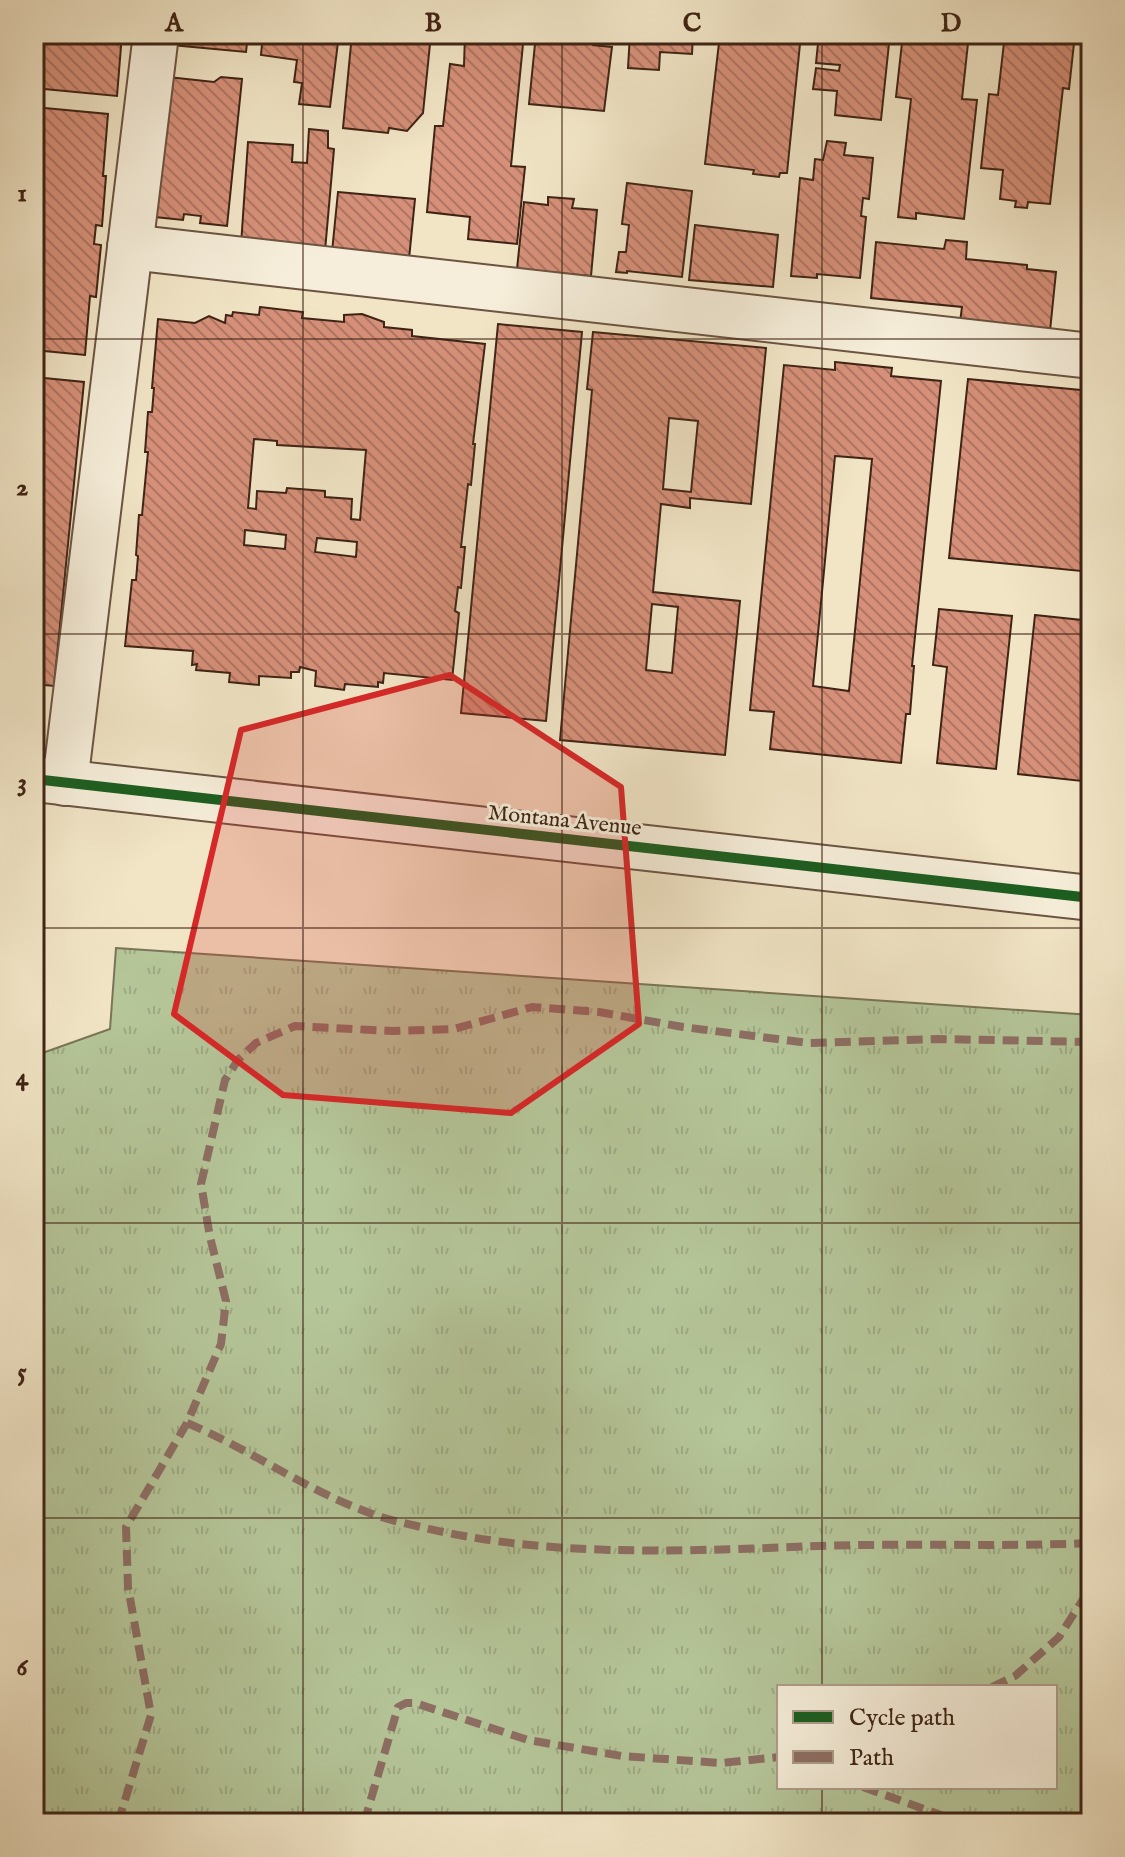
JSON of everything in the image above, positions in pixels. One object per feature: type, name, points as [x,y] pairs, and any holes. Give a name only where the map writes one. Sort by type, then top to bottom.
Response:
[{"type":"street","points":[[50,781],[130,247],[156,34]]},
{"type":"street","points":[[130,247],[1091,356]]},
{"type":"street","name":"Montana Avenue","points":[[50,781],[1091,898]]},
{"type":"highlighted area","points":[[450,675],[621,787],[639,1024],[511,1113],[283,1095],[174,1014],[241,730]]},
{"type":"green space","points":[[116,948],[1091,1015],[1091,1823],[34,1823],[34,1056],[110,1029]]},
{"type":"building","points":[[34,34],[122,34],[117,96],[34,88]]},
{"type":"building","points":[[173,34],[248,34],[246,52],[172,45]]},
{"type":"building","points":[[263,34],[339,34],[330,107],[299,104],[302,83],[294,82],[297,60],[261,55]]},
{"type":"building","points":[[352,34],[431,34],[423,113],[407,131],[389,128],[388,133],[343,128]]},
{"type":"building","points":[[465,34],[524,34],[511,166],[525,167],[517,244],[468,239],[470,217],[427,212],[435,126],[443,126],[450,64],[464,66]]},
{"type":"building","points":[[536,34],[594,34],[593,45],[612,47],[604,111],[529,104]]},
{"type":"building","points":[[630,34],[693,34],[692,54],[660,52],[659,70],[628,68]]},
{"type":"building","points":[[720,34],[801,34],[787,173],[780,173],[779,177],[753,174],[754,170],[705,164]]},
{"type":"building","points":[[819,34],[890,34],[881,120],[835,115],[837,91],[813,89],[816,68],[839,71],[840,65],[816,63]]},
{"type":"building","points":[[903,34],[969,34],[962,99],[977,100],[964,219],[916,213],[916,219],[898,217],[911,99],[896,97]]},
{"type":"building","points":[[1005,34],[1075,34],[1069,89],[1063,88],[1050,204],[1028,202],[1027,208],[1015,207],[1016,201],[1000,199],[1003,170],[981,168],[989,94],[998,95]]},
{"type":"building","points":[[168,77],[214,82],[221,77],[242,79],[227,226],[200,223],[201,216],[184,214],[183,220],[155,217]]},
{"type":"building","points":[[34,107],[108,114],[102,226],[96,225],[94,244],[101,245],[96,297],[90,296],[85,355],[34,350]]},
{"type":"building","points":[[309,129],[328,131],[328,148],[334,149],[325,251],[241,245],[248,142],[293,145],[292,162],[307,163]]},
{"type":"building","points":[[827,141],[846,143],[844,155],[873,158],[869,199],[863,198],[861,216],[866,217],[860,278],[817,274],[817,278],[791,276],[800,178],[813,180],[815,159],[823,160]]},
{"type":"building","points":[[627,183],[692,191],[682,277],[616,272],[619,252],[626,252],[629,225],[622,224]]},
{"type":"building","points":[[338,192],[415,199],[409,259],[332,252]]},
{"type":"building","points":[[548,197],[574,199],[572,208],[597,210],[591,276],[517,269],[524,202],[548,205]]},
{"type":"building","points":[[695,225],[778,235],[773,287],[689,280]]},
{"type":"building","points":[[946,240],[967,242],[966,259],[1027,265],[1027,269],[1056,272],[1050,331],[960,322],[962,307],[871,298],[876,242],[944,249]]},
{"type":"building","points":[[260,307],[303,312],[302,318],[344,322],[344,315],[362,314],[384,322],[384,327],[412,330],[412,336],[485,344],[471,485],[468,484],[461,547],[465,547],[455,611],[459,613],[452,680],[384,673],[383,683],[378,682],[378,687],[345,684],[344,690],[315,686],[316,671],[300,667],[299,672],[291,672],[291,678],[259,676],[259,685],[229,682],[230,673],[196,670],[197,664],[192,665],[193,651],[125,646],[132,580],[136,580],[139,515],[142,515],[148,452],[145,452],[148,412],[152,412],[158,319],[195,323],[209,316],[225,323],[226,315],[232,316],[233,312],[259,315]],"holes":[[[254,439],[277,441],[277,445],[366,450],[360,520],[351,519],[352,499],[325,497],[325,491],[287,488],[286,493],[257,491],[256,509],[248,508]],[[245,530],[286,535],[285,549],[244,545]],[[317,538],[357,542],[356,557],[315,552]]]},
{"type":"building","points":[[498,324],[582,332],[546,721],[461,713]]},
{"type":"building","points":[[593,332],[766,348],[751,504],[690,498],[690,508],[661,504],[653,592],[740,601],[725,755],[560,740],[592,390],[587,389]],"holes":[[[669,418],[698,421],[691,492],[663,489]],[[652,604],[678,607],[672,673],[646,670]]]},
{"type":"building","points":[[835,362],[892,368],[891,376],[941,381],[912,666],[910,714],[906,714],[901,763],[770,749],[774,712],[750,710],[784,365],[835,370]],"holes":[[[835,456],[872,459],[849,691],[813,686]]]},
{"type":"building","points":[[34,377],[84,382],[54,686],[34,684]]},
{"type":"building","points":[[968,379],[1091,391],[1091,572],[949,558]]},
{"type":"building","points":[[939,609],[1012,616],[996,769],[937,763],[947,667],[933,665]]},
{"type":"building","points":[[1035,615],[1091,621],[1091,782],[1018,774]]},
{"type":"marked path","points":[[118,1823],[151,1715],[128,1587],[126,1527],[187,1423],[221,1344],[226,1301],[201,1184],[225,1080],[238,1060],[256,1043],[295,1026],[392,1031],[454,1029],[532,1007],[599,1012],[683,1027],[809,1043],[938,1039],[1091,1042]]},
{"type":"marked path","points":[[187,1423],[353,1507],[378,1516],[473,1538],[620,1550],[1091,1543]]},
{"type":"marked path","points":[[996,1685],[1015,1676],[1059,1637],[1091,1587]]},
{"type":"marked path","points":[[364,1823],[398,1707],[406,1703],[415,1703],[528,1740],[622,1756],[721,1763],[777,1757]]},
{"type":"marked path","points":[[869,1789],[963,1823]]},
{"type":"cycle path","points":[[34,779],[1091,898]]}]
